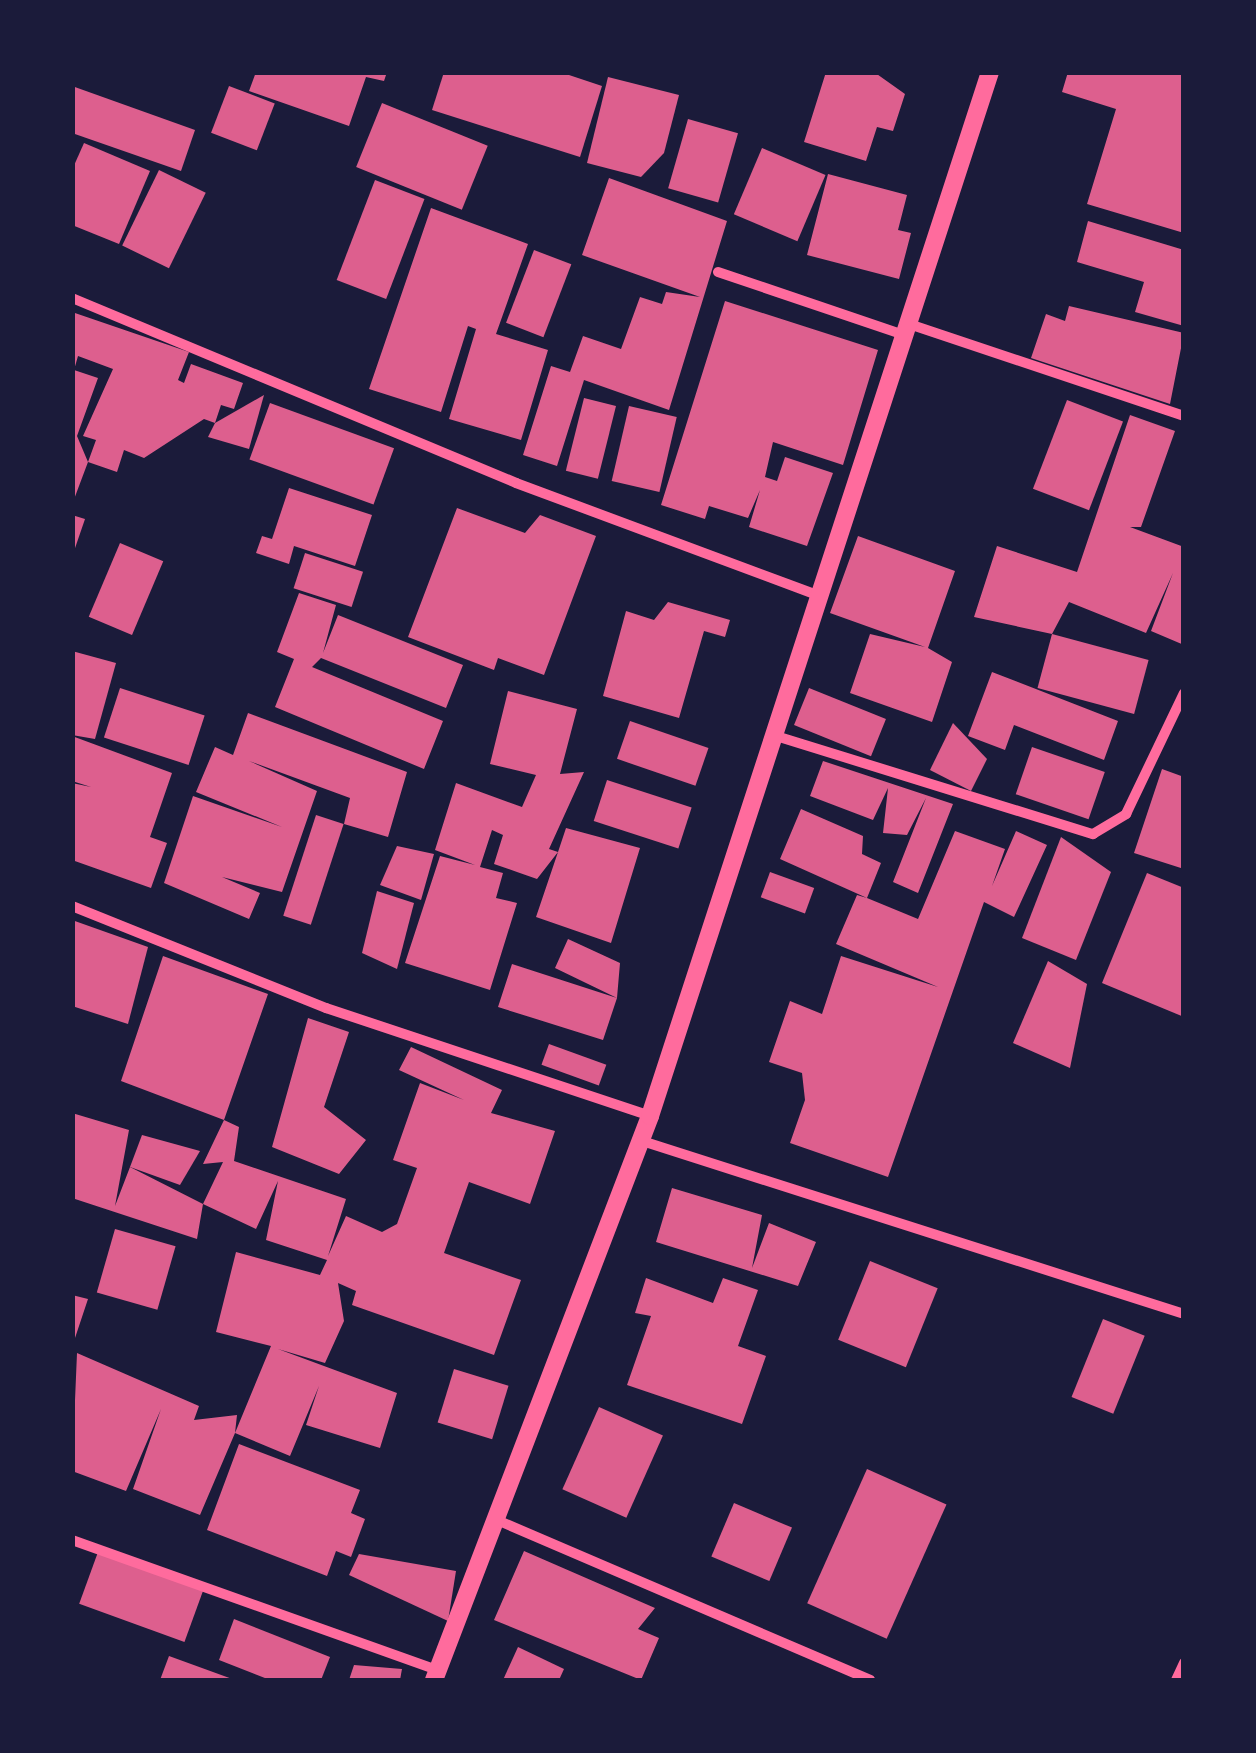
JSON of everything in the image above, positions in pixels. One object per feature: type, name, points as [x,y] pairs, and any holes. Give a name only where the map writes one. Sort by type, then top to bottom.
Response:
[{"type":"street","points":[[72,1540],[436,1675],[650,1116],[910,331],[990,72]]},
{"type":"street","points":[[718,272],[1184,416]]},
{"type":"street","points":[[72,298],[516,482],[822,597]]},
{"type":"street","points":[[776,736],[1093,834],[1126,814],[1184,693]]},
{"type":"street","points":[[72,906],[326,1008],[650,1116]]},
{"type":"street","points":[[639,1140],[1180,1314]]},
{"type":"street","points":[[498,1520],[870,1680]]},
{"type":"street","points":[[1176,1680],[1184,1664]]},
{"type":"building","points":[[256,72],[387,72],[384,81],[366,77],[349,126],[249,91]]},
{"type":"building","points":[[444,72],[560,72],[602,86],[580,157],[432,110]]},
{"type":"building","points":[[826,72],[874,72],[905,94],[893,131],[877,127],[866,161],[804,142]]},
{"type":"building","points":[[1068,72],[1184,72],[1184,233],[1087,204],[1116,109],[1062,92]]},
{"type":"building","points":[[608,77],[679,95],[664,153],[641,177],[587,163]]},
{"type":"building","points":[[72,86],[195,130],[181,171],[72,133]]},
{"type":"building","points":[[229,86],[275,104],[257,150],[211,133]]},
{"type":"building","points":[[382,103],[488,146],[462,210],[356,167]]},
{"type":"building","points":[[688,119],[738,133],[718,203],[668,188]]},
{"type":"building","points":[[84,143],[150,171],[119,244],[72,225],[72,170]]},
{"type":"building","points":[[762,148],[826,175],[797,241],[734,214]]},
{"type":"building","points":[[159,170],[206,193],[169,268],[122,245]]},
{"type":"building","points":[[828,174],[907,195],[898,230],[911,233],[899,279],[807,255]]},
{"type":"building","points":[[609,178],[727,221],[669,410],[584,380],[557,466],[523,455],[551,366],[570,372],[583,336],[621,349],[640,297],[662,304],[666,292],[700,297],[582,255]]},
{"type":"building","points":[[375,180],[424,199],[386,299],[337,280]]},
{"type":"building","points":[[431,208],[528,244],[496,334],[548,350],[521,440],[449,419],[476,329],[468,326],[441,412],[369,389]]},
{"type":"building","points":[[1088,221],[1184,250],[1184,326],[1135,312],[1144,282],[1077,262]]},
{"type":"building","points":[[534,250],[571,264],[543,337],[506,323]]},
{"type":"building","points":[[725,301],[878,350],[843,465],[773,442],[765,477],[777,481],[785,457],[833,473],[807,546],[749,527],[760,490],[748,518],[709,506],[705,519],[661,505]]},
{"type":"building","points":[[1069,306],[1184,333],[1170,404],[1031,358],[1046,314],[1065,321]]},
{"type":"building","points":[[72,312],[189,352],[178,380],[184,383],[191,364],[243,383],[234,409],[221,405],[215,423],[204,419],[144,458],[124,450],[117,472],[88,462],[73,502]],"holes":[[[78,356],[113,369],[83,436],[96,440],[88,462],[77,436],[98,378],[74,370]]]},
{"type":"building","points":[[264,395],[249,449],[208,437],[215,423]]},
{"type":"building","points":[[584,398],[616,406],[598,479],[566,471]]},
{"type":"building","points":[[1067,400],[1123,422],[1089,510],[1033,489]]},
{"type":"building","points":[[270,403],[394,448],[374,505],[249,459]]},
{"type":"building","points":[[629,406],[677,417],[659,492],[612,481]]},
{"type":"building","points":[[1130,415],[1175,431],[1141,527],[1130,527],[1184,547],[1184,645],[1151,631],[1173,573],[1146,633],[1069,602],[1052,634],[974,617],[997,546],[1077,572]]},
{"type":"building","points":[[289,488],[372,515],[355,566],[294,546],[289,564],[256,553],[262,536],[272,539]]},
{"type":"building","points":[[457,508],[525,533],[540,515],[596,536],[544,675],[498,658],[494,670],[408,637]]},
{"type":"building","points":[[72,515],[85,519],[73,554],[72,554]]},
{"type":"building","points":[[858,536],[955,571],[928,648],[952,662],[932,722],[850,693],[870,634],[925,647],[830,613]]},
{"type":"building","points":[[120,543],[163,561],[132,635],[89,617]]},
{"type":"building","points":[[305,553],[363,572],[352,607],[294,588]]},
{"type":"building","points":[[299,593],[336,605],[323,653],[338,615],[463,665],[446,708],[321,658],[312,667],[443,721],[424,769],[275,707],[294,659],[277,652]]},
{"type":"building","points":[[668,602],[730,620],[725,637],[704,631],[679,718],[603,696],[626,611],[654,620]]},
{"type":"building","points":[[1052,634],[1149,660],[1134,714],[1038,688]]},
{"type":"building","points":[[72,651],[116,663],[95,739],[72,735]]},
{"type":"building","points":[[992,672],[1118,721],[1104,760],[1014,725],[1005,750],[968,736]]},
{"type":"building","points":[[120,688],[205,716],[189,765],[104,737]]},
{"type":"building","points":[[809,688],[886,719],[871,756],[794,725]]},
{"type":"building","points":[[508,691],[577,709],[560,774],[584,772],[549,849],[558,852],[537,879],[494,864],[503,835],[492,830],[480,867],[503,873],[496,898],[517,903],[490,990],[405,963],[440,856],[475,865],[435,850],[456,783],[522,807],[536,775],[490,764]]},
{"type":"building","points":[[248,713],[407,772],[388,837],[344,824],[350,798],[249,761],[317,791],[282,892],[222,877],[260,893],[249,919],[164,883],[193,796],[282,827],[196,792],[215,747],[233,755]]},
{"type":"building","points":[[630,721],[708,748],[695,786],[617,759]]},
{"type":"building","points":[[953,723],[987,759],[971,791],[930,770]]},
{"type":"building","points":[[72,736],[172,773],[150,837],[167,843],[151,888],[72,860],[72,783],[91,787],[72,781]]},
{"type":"building","points":[[1032,747],[1105,772],[1089,819],[1016,794]]},
{"type":"building","points":[[823,761],[953,804],[918,893],[893,882],[926,798],[907,835],[883,833],[888,788],[873,820],[810,796]]},
{"type":"building","points":[[1162,769],[1184,777],[1184,869],[1134,853]]},
{"type":"building","points":[[607,780],[692,808],[678,848],[594,821]]},
{"type":"building","points":[[801,809],[863,836],[862,854],[881,863],[867,898],[780,859]]},
{"type":"building","points":[[316,815],[344,824],[311,925],[283,916]]},
{"type":"building","points":[[566,828],[640,848],[611,943],[536,917]]},
{"type":"building","points":[[955,831],[1005,849],[992,886],[1016,831],[1047,845],[1014,917],[984,902],[888,1177],[790,1143],[805,1100],[802,1073],[769,1062],[790,1001],[822,1014],[841,956],[938,987],[836,944],[857,895],[918,919]]},
{"type":"building","points":[[1061,837],[1111,872],[1076,960],[1022,938]]},
{"type":"building","points":[[397,846],[434,854],[421,900],[380,885]]},
{"type":"building","points":[[770,872],[814,888],[805,913],[761,897]]},
{"type":"building","points":[[1147,873],[1184,888],[1184,1017],[1102,983]]},
{"type":"building","points":[[377,891],[414,903],[397,969],[362,953]]},
{"type":"building","points":[[72,920],[148,947],[128,1024],[72,1006]]},
{"type":"building","points":[[568,939],[620,963],[617,998],[555,968]]},
{"type":"building","points":[[163,956],[268,994],[224,1120],[121,1081]]},
{"type":"building","points":[[1048,961],[1087,984],[1070,1068],[1013,1043]]},
{"type":"building","points":[[512,964],[617,998],[603,1040],[498,1007]]},
{"type":"building","points":[[308,1018],[349,1032],[324,1107],[366,1140],[339,1174],[272,1147]]},
{"type":"building","points":[[549,1044],[606,1065],[599,1086],[541,1065]]},
{"type":"building","points":[[411,1047],[502,1090],[491,1113],[555,1131],[530,1204],[469,1182],[444,1253],[521,1280],[494,1355],[352,1305],[356,1291],[338,1283],[344,1321],[325,1363],[278,1349],[397,1393],[380,1448],[306,1425],[319,1386],[290,1456],[235,1433],[271,1346],[216,1332],[236,1252],[320,1275],[327,1260],[266,1240],[278,1181],[256,1229],[203,1204],[223,1162],[203,1164],[224,1120],[239,1127],[234,1161],[346,1199],[328,1256],[346,1216],[382,1232],[397,1224],[417,1168],[393,1160],[420,1083],[464,1100],[399,1070]]},
{"type":"building","points":[[72,1113],[129,1130],[115,1206],[130,1167],[203,1204],[197,1239],[72,1198]]},
{"type":"building","points":[[142,1135],[200,1151],[180,1185],[130,1167]]},
{"type":"building","points":[[672,1188],[762,1215],[752,1268],[769,1223],[816,1242],[798,1286],[656,1242]]},
{"type":"building","points":[[115,1229],[176,1246],[157,1310],[97,1292]]},
{"type":"building","points":[[870,1261],[938,1288],[906,1367],[838,1340]]},
{"type":"building","points":[[646,1278],[713,1303],[723,1278],[758,1290],[738,1346],[766,1356],[742,1424],[627,1385],[651,1316],[635,1313]]},
{"type":"building","points":[[72,1295],[88,1299],[73,1344],[72,1344]]},
{"type":"building","points":[[1103,1319],[1145,1336],[1113,1414],[1072,1397]]},
{"type":"building","points":[[77,1353],[199,1406],[194,1420],[237,1415],[235,1433],[200,1515],[133,1489],[161,1409],[126,1491],[72,1471]]},
{"type":"building","points":[[454,1369],[509,1386],[492,1439],[438,1423]]},
{"type":"building","points":[[599,1407],[663,1435],[626,1518],[562,1489]]},
{"type":"building","points":[[239,1444],[360,1490],[351,1513],[365,1519],[351,1557],[336,1551],[327,1576],[207,1530]]},
{"type":"building","points":[[867,1469],[946,1504],[887,1639],[807,1603]]},
{"type":"building","points":[[734,1503],[792,1528],[769,1581],[711,1556]]},
{"type":"building","points":[[524,1551],[655,1608],[638,1629],[659,1638],[641,1680],[494,1620]]},
{"type":"building","points":[[98,1552],[203,1590],[184,1642],[79,1604]]},
{"type":"building","points":[[359,1554],[456,1571],[448,1621],[349,1575]]},
{"type":"building","points":[[234,1619],[330,1657],[321,1680],[270,1680],[219,1660]]},
{"type":"building","points":[[518,1647],[564,1669],[559,1680],[503,1680]]},
{"type":"building","points":[[169,1656],[235,1680],[160,1680]]},
{"type":"building","points":[[354,1665],[402,1669],[400,1680],[349,1680]]}]
